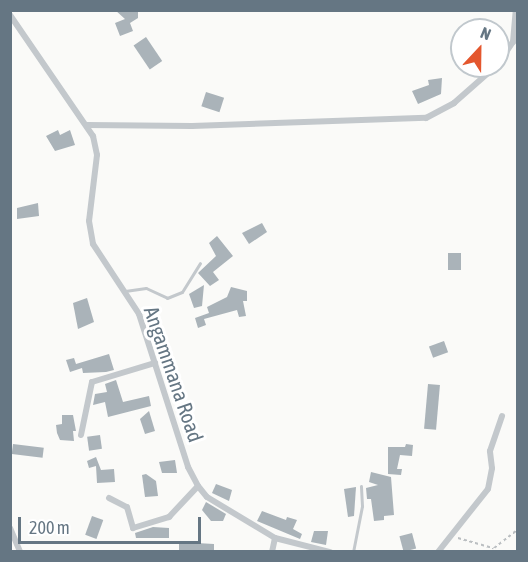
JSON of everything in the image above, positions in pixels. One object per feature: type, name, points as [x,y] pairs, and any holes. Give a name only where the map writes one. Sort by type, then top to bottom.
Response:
[{"type":"street","points":[[510,46],[513,42],[516,10]]},
{"type":"street","name":"Angammana Road","points":[[10,15],[87,124],[97,155],[89,221],[93,244],[139,314],[188,467],[198,486],[207,496],[275,538],[330,552]]},
{"type":"street","points":[[87,124],[192,126],[426,118],[454,103],[482,78]]},
{"type":"street","points":[[81,435],[92,382],[155,363]]},
{"type":"street","points":[[438,552],[488,489],[492,468],[490,451],[502,416]]},
{"type":"street","points":[[109,498],[127,507],[133,528],[169,517],[198,486]]},
{"type":"street","points":[[10,528],[20,552]]},
{"type":"street","points":[[272,552],[275,538]]},
{"type":"lane","points":[[124,291],[146,288],[167,298],[184,290],[187,279],[200,263]]},
{"type":"lane","points":[[353,552],[362,506],[361,486]]},
{"type":"path","points":[[454,532],[458,538],[494,548],[518,529]]},
{"type":"building","points":[[115,10],[138,10],[138,18],[130,23],[133,31],[120,36],[115,23],[125,19]]},
{"type":"building","points":[[146,37],[162,61],[150,69],[134,45]]},
{"type":"building","points":[[442,78],[441,94],[418,104],[412,91],[429,85],[428,80]]},
{"type":"building","points":[[206,92],[224,98],[219,112],[201,106]]},
{"type":"building","points":[[58,130],[60,135],[70,130],[75,145],[55,151],[46,136]]},
{"type":"building","points":[[38,203],[39,216],[17,219],[17,208]]},
{"type":"building","points":[[262,223],[267,232],[249,244],[242,233]]},
{"type":"building","points":[[217,236],[233,256],[213,272],[219,280],[210,286],[198,273],[216,256],[209,243]]},
{"type":"building","points":[[448,253],[461,253],[461,270],[448,270]]},
{"type":"building","points":[[204,285],[202,306],[194,308],[189,294]]},
{"type":"building","points":[[231,287],[247,291],[247,301],[243,301],[246,316],[239,317],[237,310],[204,319],[206,325],[198,328],[195,318],[209,313],[207,307],[227,297]]},
{"type":"building","points":[[87,298],[94,322],[78,329],[73,303]]},
{"type":"building","points":[[444,341],[448,352],[433,358],[429,346]]},
{"type":"building","points":[[109,354],[114,370],[106,372],[83,373],[82,368],[70,372],[66,360],[74,358],[76,364]]},
{"type":"building","points":[[116,380],[123,402],[149,396],[151,406],[108,417],[105,402],[93,405],[95,394],[107,392],[105,384]]},
{"type":"building","points":[[428,384],[440,385],[436,430],[424,429]]},
{"type":"building","points":[[149,411],[155,431],[145,434],[140,419]]},
{"type":"building","points":[[62,415],[73,415],[76,431],[73,431],[74,441],[60,440],[56,425],[62,424]]},
{"type":"building","points":[[100,435],[102,449],[89,451],[87,437]]},
{"type":"building","points":[[13,444],[44,448],[43,458],[12,454]]},
{"type":"building","points":[[406,444],[413,445],[412,456],[400,455],[397,469],[402,469],[401,475],[388,474],[388,447],[405,447]]},
{"type":"building","points":[[96,457],[101,470],[114,469],[115,482],[97,483],[96,466],[89,468],[87,461]]},
{"type":"building","points":[[175,460],[177,473],[162,473],[159,462]]},
{"type":"building","points":[[371,472],[391,477],[394,515],[384,516],[384,520],[374,521],[371,499],[367,499],[366,488],[378,485],[369,482]]},
{"type":"building","points":[[146,474],[156,481],[158,496],[145,497],[142,475]]},
{"type":"building","points":[[216,484],[232,490],[229,501],[212,493]]},
{"type":"building","points":[[356,487],[354,516],[348,517],[344,489]]},
{"type":"building","points":[[206,502],[226,514],[223,521],[211,521],[202,510]]},
{"type":"building","points":[[262,511],[286,520],[287,517],[297,520],[293,529],[302,534],[300,539],[257,521]]},
{"type":"building","points":[[92,516],[103,520],[96,539],[85,535]]},
{"type":"building","points":[[153,527],[169,528],[169,538],[136,538],[135,533]]},
{"type":"building","points":[[314,531],[328,531],[326,545],[311,542]]},
{"type":"building","points":[[412,533],[416,548],[404,552],[399,536]]},
{"type":"building","points":[[179,542],[214,544],[214,552],[179,552]]}]
